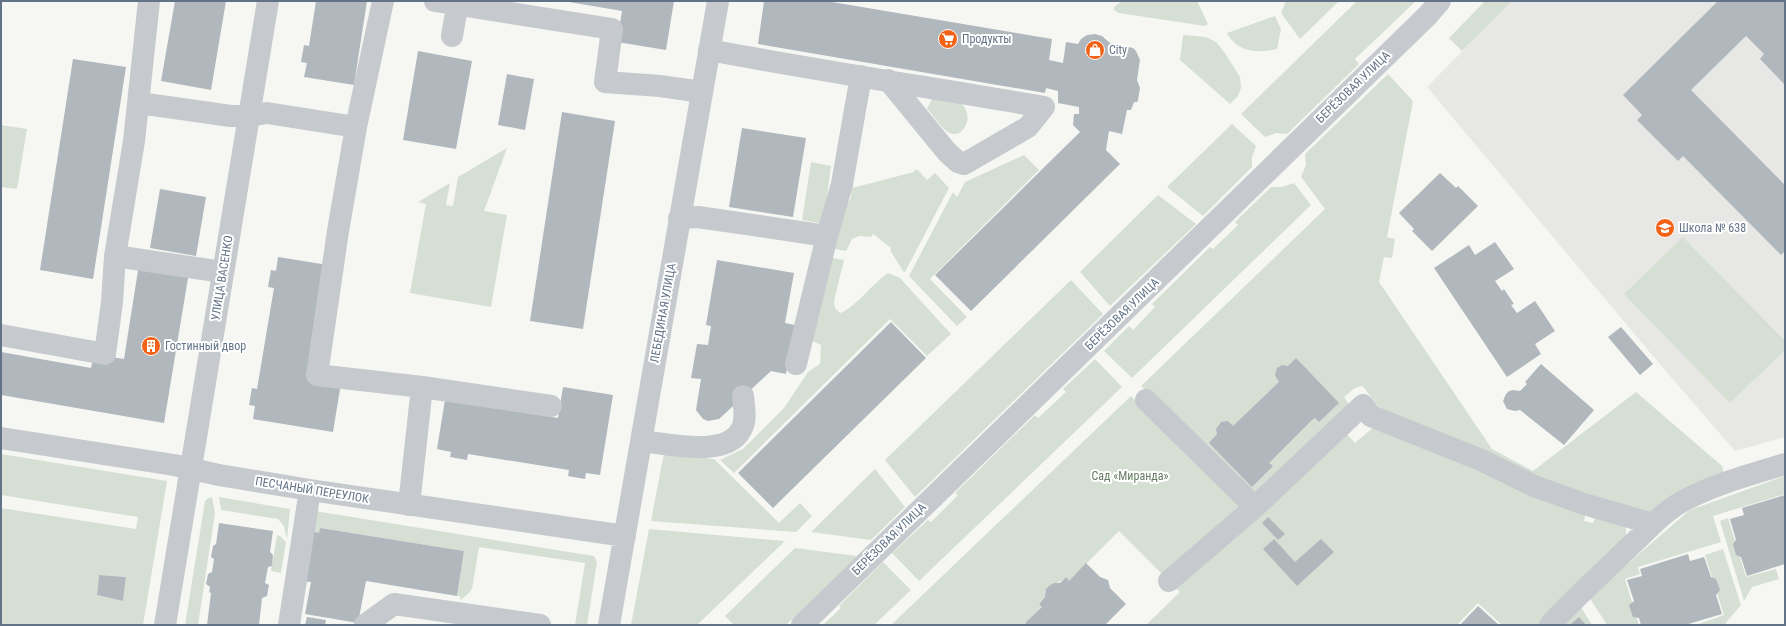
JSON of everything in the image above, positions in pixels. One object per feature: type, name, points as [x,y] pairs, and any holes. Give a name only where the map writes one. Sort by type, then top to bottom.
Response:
[{"type":"street","points":[[1,335],[105,354],[112,302],[115,256],[138,103],[150,1]]},
{"type":"street","name":"УЛИЦА ВАСЕНКО","points":[[165,625],[268,1]]},
{"type":"street","points":[[383,1],[356,128],[338,231],[317,375],[422,387],[550,406]]},
{"type":"street","points":[[435,1],[458,3],[612,29],[605,82],[660,86],[702,92]]},
{"type":"street","name":"ЛЕБЕДИНАЯ УЛИЦА","points":[[609,625],[718,1]]},
{"type":"street","name":"БЕРЁЗОВАЯ УЛИЦА","points":[[802,625],[1384,56],[1428,15],[1440,1]]},
{"type":"street","points":[[452,36],[458,3]]},
{"type":"street","points":[[709,50],[888,80],[1044,107],[1028,127],[964,164],[958,162],[948,152],[888,80]]},
{"type":"street","points":[[796,364],[827,236],[842,184],[861,76]]},
{"type":"street","points":[[138,103],[231,116],[249,116],[267,113],[356,128]]},
{"type":"street","points":[[679,218],[698,217],[827,236]]},
{"type":"street","points":[[115,256],[224,272]]},
{"type":"street","points":[[409,505],[422,387]]},
{"type":"street","points":[[642,441],[690,447],[720,446],[733,440],[742,430],[745,414],[743,396]]},
{"type":"street","points":[[1146,400],[1255,507]]},
{"type":"street","points":[[1169,581],[1255,507],[1363,405],[1371,416],[1481,460],[1534,486],[1584,504],[1653,524]]},
{"type":"street","name":"ПЕСЧАНЫЙ ПЕРЕУЛОК","points":[[1,438],[310,490],[625,536]]},
{"type":"street","points":[[1550,625],[1572,601],[1653,524],[1678,504],[1699,493],[1745,476],[1785,464]]},
{"type":"street","points":[[289,625],[310,490]]},
{"type":"street","points":[[365,625],[394,604],[540,625]]},
{"type":"shaded area","name":"Школа № 638","points":[[1512,1],[1785,1],[1785,437],[1735,451],[1664,369],[1427,87]]},
{"type":"green space","points":[[1122,1],[1197,1],[1208,24],[1205,26],[1119,13],[1114,10],[1114,7]]},
{"type":"green space","points":[[1286,1],[1339,1],[1300,39],[1281,13]]},
{"type":"green space","points":[[1357,1],[1416,1],[1355,59],[1359,64],[1287,134],[1276,133],[1265,137],[1241,114]]},
{"type":"green space","points":[[1485,1],[1512,1],[1462,51],[1449,38]]},
{"type":"green space","points":[[1275,16],[1281,29],[1277,49],[1270,51],[1248,50],[1236,44],[1227,33]]},
{"type":"green space","points":[[1183,35],[1206,37],[1216,42],[1225,53],[1240,77],[1241,88],[1238,96],[1230,104],[1180,60]]},
{"type":"green space","points":[[1388,74],[1413,101],[1387,237],[1395,239],[1392,258],[1384,257],[1379,282],[1492,449],[1533,471],[1636,392],[1722,466],[1725,477],[1650,513],[1578,495],[1384,414],[1362,386],[1355,388],[1344,397],[1349,404],[1258,494],[1250,491],[1141,386],[1325,209],[1301,177],[1306,165],[1305,154]]},
{"type":"green space","points":[[932,99],[958,102],[965,108],[967,119],[963,130],[954,134],[948,132],[942,127],[927,109]]},
{"type":"green space","points":[[1232,124],[1256,146],[1252,157],[1252,167],[1203,216],[1167,187]]},
{"type":"green space","points":[[1,125],[27,129],[17,189],[1,187]]},
{"type":"green space","points":[[507,148],[484,211],[507,215],[491,307],[410,293],[426,204],[418,202],[450,183],[446,205],[453,206],[458,177]]},
{"type":"green space","points":[[1024,155],[1039,170],[930,279],[967,317],[957,326],[909,276],[953,192],[957,197],[965,182]]},
{"type":"green space","points":[[811,162],[831,166],[824,220],[820,223],[802,220]]},
{"type":"green space","points":[[915,170],[918,170],[927,180],[935,173],[949,188],[905,272],[890,250],[891,248],[873,234],[871,237],[859,236],[852,239],[846,251],[835,249],[847,201],[850,201],[852,188],[914,172]]},
{"type":"green space","points":[[1294,183],[1311,205],[1132,378],[1104,351],[1129,326],[1133,330],[1155,307],[1152,304],[1210,247],[1213,249],[1238,225],[1235,222],[1271,187],[1282,187]]},
{"type":"green space","points":[[1158,195],[1196,224],[1110,306],[1080,272]]},
{"type":"green space","points":[[1683,237],[1785,341],[1785,350],[1730,403],[1624,294]]},
{"type":"green space","points":[[832,258],[844,260],[834,301],[835,308],[840,313],[846,311],[858,301],[888,273],[900,278],[951,334],[927,356],[890,319],[734,473],[720,460],[743,449],[784,408],[808,372],[820,364],[821,345],[808,339]]},
{"type":"green space","points":[[1071,280],[1103,314],[915,497],[885,460]]},
{"type":"green space","points":[[1095,359],[1122,387],[919,581],[892,553],[928,520],[931,522],[958,495],[955,493],[1035,415],[1038,418],[1066,392],[1063,389]]},
{"type":"green space","name":"Сад «Миранда»","points":[[1131,396],[1245,509],[1345,432],[1355,443],[1375,426],[1586,512],[1584,521],[1593,523],[1596,515],[1626,526],[1626,538],[1542,625],[1502,625],[1478,603],[1457,625],[1146,625],[1180,592],[1119,531],[1069,581],[1065,578],[1046,590],[1045,597],[1039,603],[1042,607],[1025,623],[1027,625],[891,625]]},
{"type":"green space","points":[[664,453],[714,459],[779,523],[800,503],[812,516],[796,532],[651,521]]},
{"type":"green space","points":[[1,454],[167,481],[143,625],[1,625],[1,508],[136,529],[138,517],[1,495]],"holes":[[[99,575],[126,577],[123,601],[97,595]]]},
{"type":"green space","points":[[875,469],[905,507],[871,540],[811,532]]},
{"type":"green space","points":[[1785,476],[1785,494],[1713,516],[1721,542],[1638,567],[1640,574],[1625,579],[1639,625],[1607,625],[1589,597],[1690,510]]},
{"type":"green space","points":[[212,497],[215,513],[198,625],[185,625],[205,501]]},
{"type":"green space","points":[[219,497],[290,509],[287,539],[284,526],[278,519],[221,510]]},
{"type":"green space","points":[[315,511],[594,556],[597,562],[587,625],[575,625],[585,563],[479,547],[472,589],[460,600],[460,596],[457,596],[464,551],[320,528],[319,533],[311,531]]},
{"type":"green space","points":[[1728,518],[1746,577],[1776,569],[1779,579],[1752,587],[1744,601],[1720,521]]},
{"type":"green space","points":[[649,529],[785,541],[697,625],[631,625]]},
{"type":"green space","points":[[277,535],[286,542],[281,573],[271,571]]},
{"type":"green space","points":[[795,548],[857,556],[786,625],[734,625],[725,616]]},
{"type":"green space","points":[[1723,549],[1741,605],[1724,625],[1696,625],[1724,615],[1705,555]]},
{"type":"green space","points":[[883,562],[911,590],[874,625],[823,625],[841,608],[839,606]]},
{"type":"green space","points":[[1579,604],[1592,625],[1560,625]]},
{"type":"building","points":[[175,1],[226,1],[211,90],[161,81]]},
{"type":"building","points":[[316,1],[367,1],[354,85],[304,77],[307,63],[301,62],[304,45],[309,46]]},
{"type":"building","points":[[563,1],[674,1],[666,50],[617,42],[622,11]]},
{"type":"building","points":[[764,1],[826,1],[1052,39],[1049,60],[1063,63],[1066,42],[1078,44],[1081,39],[1087,35],[1095,34],[1102,36],[1110,43],[1133,48],[1140,60],[1137,80],[1140,88],[1138,100],[1137,102],[1134,102],[1131,110],[1127,110],[1122,134],[1109,131],[1106,150],[1120,164],[971,311],[935,275],[1080,132],[1073,125],[1074,114],[1079,114],[1079,107],[1058,103],[1058,91],[1046,88],[1045,93],[758,44]]},
{"type":"building","points":[[1718,1],[1785,1],[1785,85],[1760,59],[1764,54],[1746,36],[1691,90],[1785,185],[1785,251],[1781,255],[1683,156],[1678,161],[1637,120],[1642,115],[1623,95]]},
{"type":"building","points":[[418,51],[472,61],[456,149],[403,140]]},
{"type":"building","points":[[73,59],[126,67],[93,279],[40,270]]},
{"type":"building","points":[[507,74],[534,79],[525,130],[498,125]]},
{"type":"building","points":[[562,112],[615,121],[583,329],[530,321]]},
{"type":"building","points":[[742,128],[806,138],[793,217],[729,207]]},
{"type":"building","points":[[1440,173],[1456,188],[1458,186],[1478,206],[1432,251],[1412,231],[1414,229],[1399,213]]},
{"type":"building","points":[[160,189],[206,197],[196,256],[150,248]]},
{"type":"building","points":[[1495,242],[1514,269],[1495,281],[1502,291],[1504,289],[1514,304],[1511,305],[1517,313],[1535,301],[1555,331],[1535,344],[1541,354],[1507,377],[1434,268],[1469,245],[1475,255]]},
{"type":"building","points":[[278,257],[328,265],[311,373],[341,383],[333,432],[253,419],[255,406],[249,405],[252,388],[257,389],[274,288],[268,287],[271,270],[276,271]]},
{"type":"building","points":[[717,260],[794,273],[785,323],[795,325],[786,374],[771,371],[719,419],[708,421],[703,419],[696,410],[701,379],[691,378],[697,344],[708,345],[711,326],[706,325]]},
{"type":"building","name":"Гостинный двор","points":[[139,264],[189,272],[164,423],[1,395],[1,352],[91,368],[94,354],[124,359]]},
{"type":"building","points":[[891,322],[926,358],[773,508],[738,473]]},
{"type":"building","points":[[1621,327],[1653,364],[1640,375],[1608,337]]},
{"type":"building","points":[[1296,358],[1339,403],[1319,422],[1315,418],[1311,421],[1269,463],[1273,466],[1252,487],[1209,443],[1217,434],[1216,429],[1221,422],[1228,421],[1233,426],[1279,382],[1275,375],[1277,368],[1282,365],[1288,366]]},
{"type":"building","points":[[1541,364],[1594,410],[1564,445],[1520,410],[1515,411],[1507,409],[1503,401],[1509,391],[1520,391],[1527,384],[1525,382]]},
{"type":"building","points":[[563,387],[613,395],[600,475],[586,473],[585,479],[568,476],[569,470],[468,454],[467,460],[450,457],[451,452],[437,449],[445,400],[558,418]]},
{"type":"building","points":[[1785,495],[1785,564],[1747,576],[1741,557],[1736,555],[1733,544],[1736,540],[1730,519],[1744,515],[1742,508]]},
{"type":"building","points":[[1268,517],[1285,534],[1278,540],[1262,523]]},
{"type":"building","points":[[219,523],[273,531],[270,552],[273,555],[272,566],[268,567],[265,583],[269,585],[267,596],[262,598],[259,625],[207,625],[211,593],[209,592],[210,587],[206,584],[208,574],[212,572],[214,559],[211,557],[213,546],[216,544]]},
{"type":"building","points":[[320,528],[464,551],[457,596],[366,581],[358,623],[305,614],[311,582],[303,581],[311,531],[319,533]]},
{"type":"building","points":[[1274,539],[1295,562],[1321,539],[1334,552],[1297,586],[1263,549]]},
{"type":"building","points":[[1688,554],[1690,561],[1704,557],[1711,577],[1716,579],[1720,590],[1716,595],[1722,614],[1685,625],[1641,625],[1639,618],[1633,617],[1629,605],[1634,601],[1627,580],[1642,576],[1640,569]]},
{"type":"building","points":[[1086,563],[1100,577],[1108,580],[1110,588],[1126,604],[1105,625],[1027,625],[1025,623],[1042,607],[1039,604],[1045,597],[1046,589],[1054,583],[1060,583],[1066,577],[1069,581]]},
{"type":"building","points":[[99,575],[126,577],[123,601],[97,595]]},
{"type":"building","points":[[1478,606],[1499,625],[1460,625]]},
{"type":"building","points":[[307,617],[326,620],[325,625],[305,625]]},
{"type":"building","points":[[1579,617],[1586,625],[1570,625]]},
{"type":"place","name":"Продукты","points":[[948,39]]},
{"type":"place","name":"City","points":[[1095,50]]},
{"type":"place","name":"Школа № 638","points":[[1665,228]]},
{"type":"place","name":"Гостинный двор","points":[[151,346]]}]
